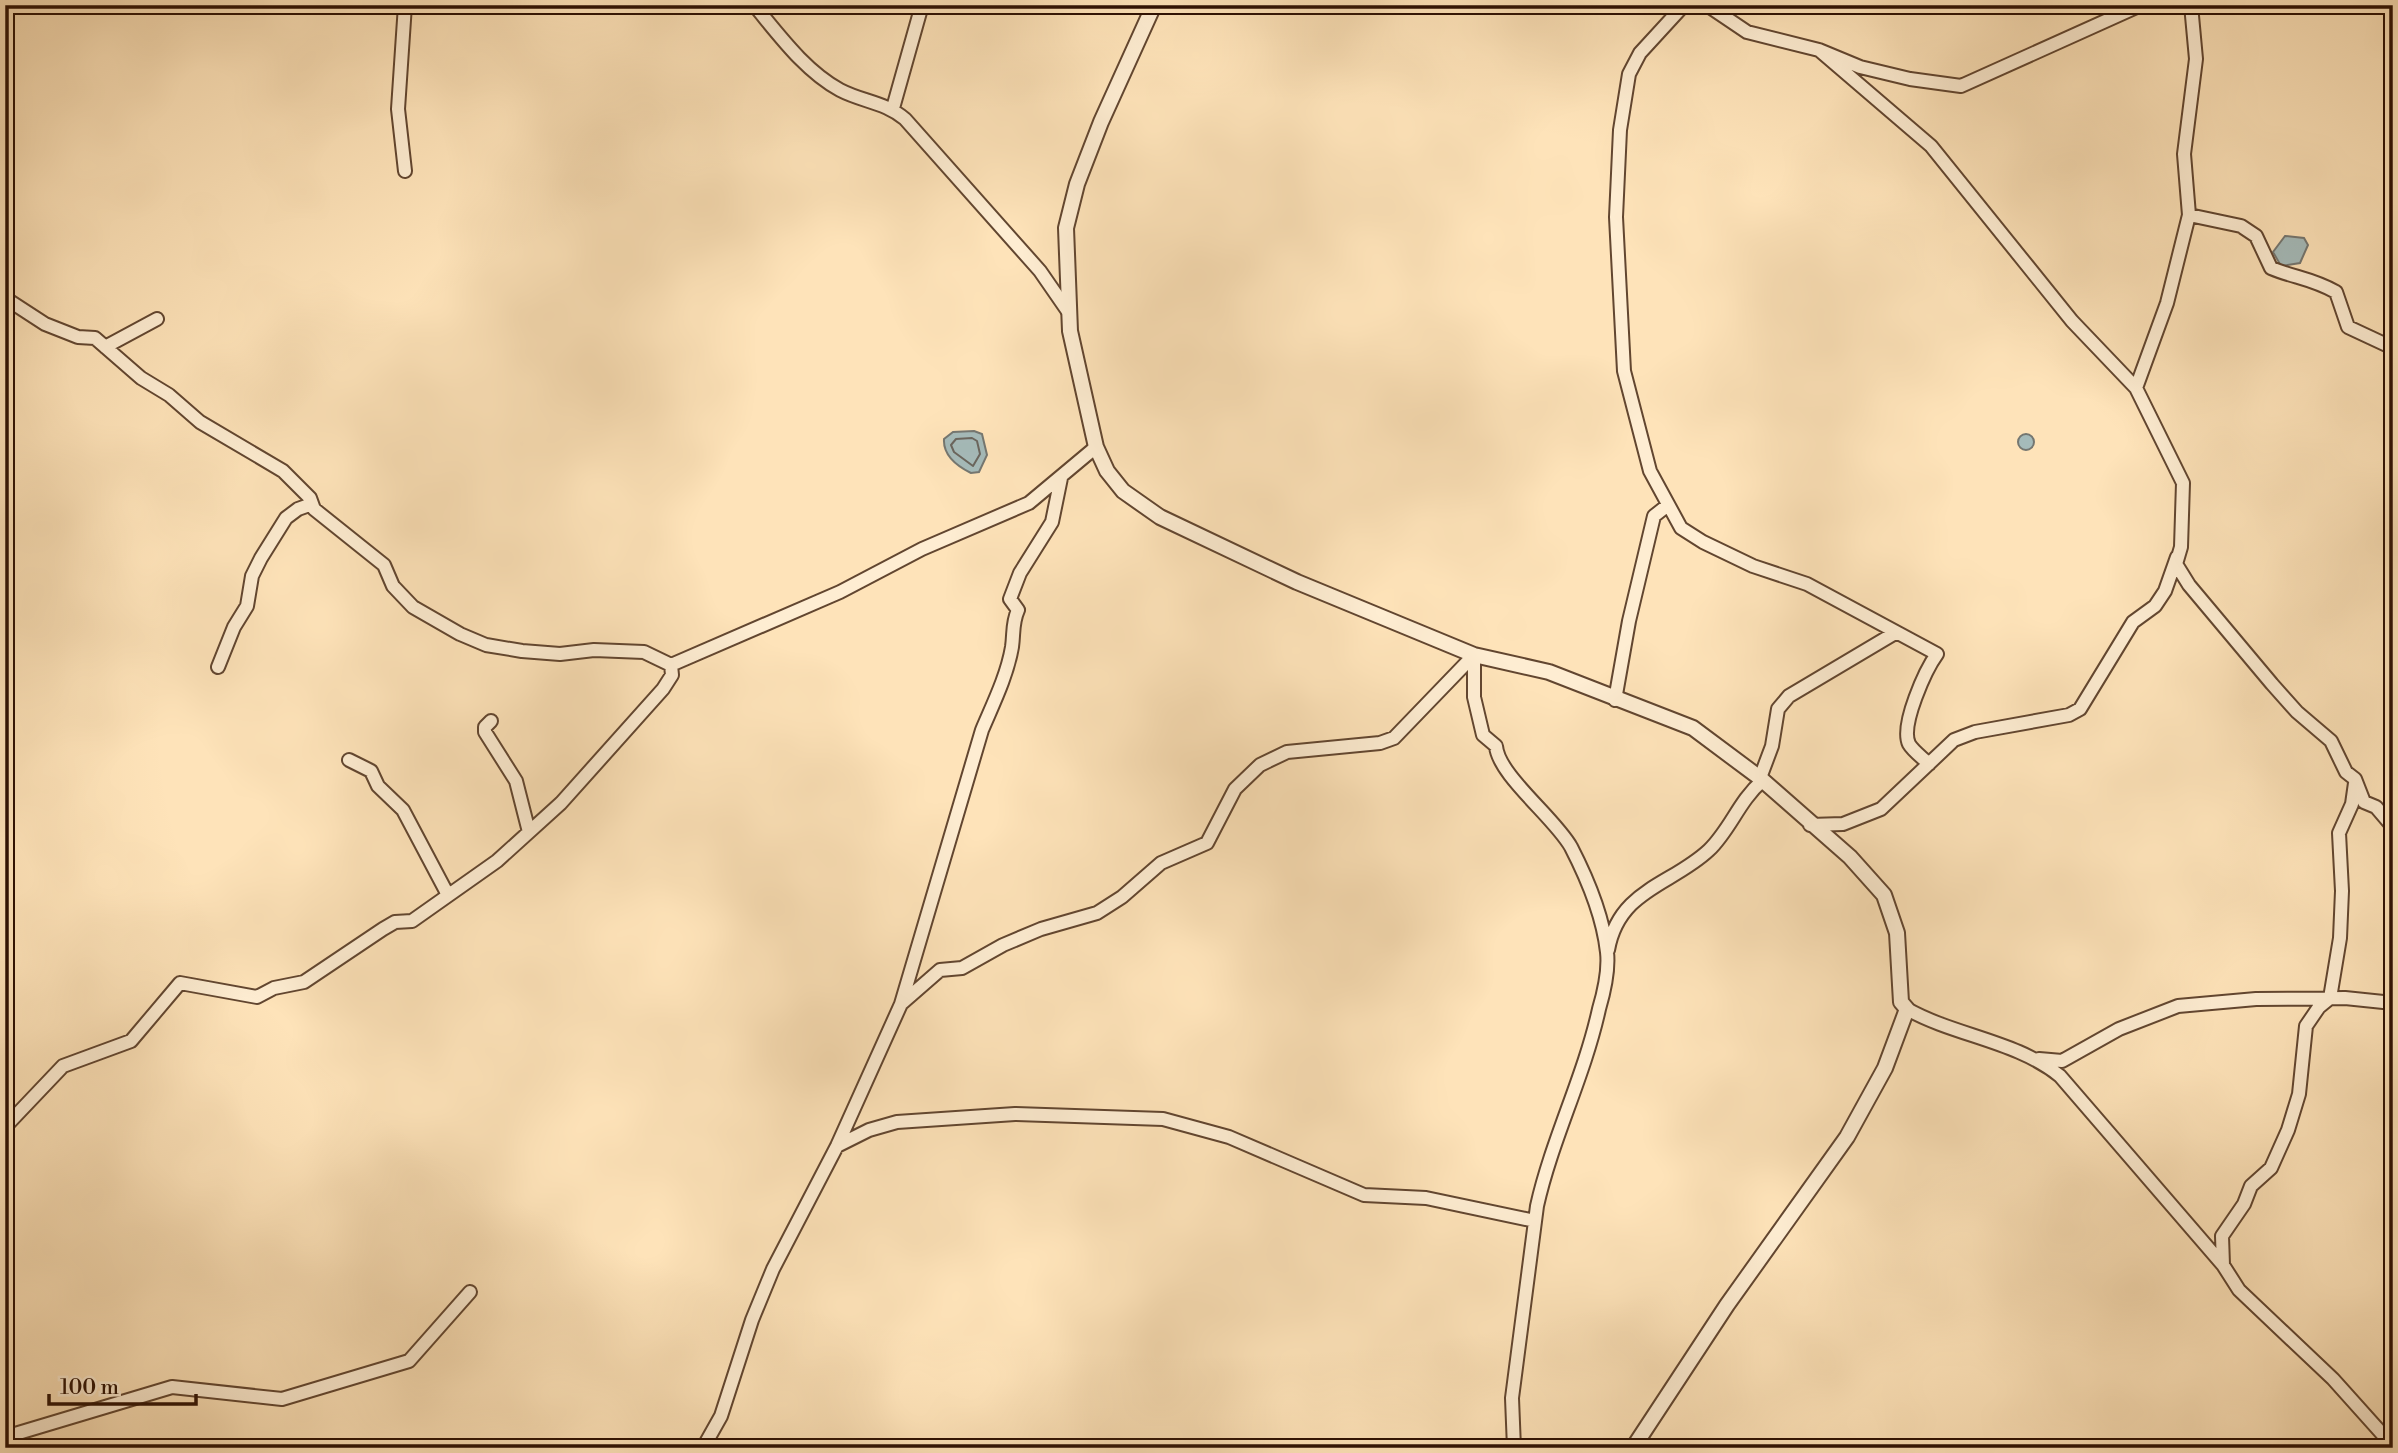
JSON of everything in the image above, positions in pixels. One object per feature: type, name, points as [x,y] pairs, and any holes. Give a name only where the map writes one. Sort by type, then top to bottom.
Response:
[{"type":"street","points":[[405,5],[398,109],[405,171]]},
{"type":"street","points":[[754,5],[809,67],[841,90],[893,108],[930,143],[1040,271],[1067,310]]},
{"type":"street","points":[[893,108],[922,5]]},
{"type":"street","points":[[1154,5],[1101,122],[1077,184],[1066,228],[1067,310],[1096,447],[1107,471],[1123,491],[1160,517],[1297,582],[1474,655],[1549,672],[1615,700],[1658,712],[1693,728],[1761,780],[1850,857],[1884,895],[1897,933],[1901,1002],[1907,1009],[1925,1019],[2038,1059],[2062,1061],[2119,1029],[2178,1006],[2256,999],[2330,998],[2393,1003]]},
{"type":"street","points":[[1684,5],[1640,53],[1629,74],[1620,130],[1617,206],[1624,371],[1650,471],[1681,527],[1703,542],[1754,566],[1807,584],[1937,654],[1920,688],[1906,729],[1909,744],[1928,764]]},
{"type":"street","points":[[1707,5],[1747,32],[1819,50],[1860,67],[1910,79],[1961,86],[2141,5]]},
{"type":"street","points":[[2136,388],[2167,303],[2189,215],[2184,154],[2196,59],[2191,5]]},
{"type":"street","points":[[1819,50],[1931,146],[2072,321],[2136,388],[2183,482],[2181,547],[2176,564],[2189,585],[2272,684],[2297,712],[2331,741],[2346,772],[2355,779],[2364,802],[2376,807],[2393,827]]},
{"type":"street","points":[[2189,215],[2241,226],[2256,236],[2271,268],[2288,275],[2302,275],[2336,292],[2348,327],[2393,348]]},
{"type":"street","points":[[5,298],[45,324],[79,337],[95,338],[141,378],[169,395],[200,422],[283,471],[350,541],[384,565],[393,586],[413,607],[460,634],[486,645],[522,651],[560,654],[594,650],[644,652],[671,665],[840,592],[922,549],[1029,503],[1096,447]]},
{"type":"street","points":[[106,346],[157,319]]},
{"type":"street","points":[[703,1448],[721,1416],[752,1320],[773,1269],[836,1146],[901,1004],[982,730],[1000,688],[1012,648],[1012,623],[1018,610],[1010,599],[1020,573],[1052,522],[1060,478]]},
{"type":"street","points":[[218,667],[234,627],[246,609],[253,576],[261,558],[286,518],[298,509],[312,504]]},
{"type":"street","points":[[1615,700],[1629,621],[1654,516],[1668,505]]},
{"type":"street","points":[[1810,825],[1843,824],[1881,809],[1909,785],[1919,770],[1954,740],[1975,732],[2068,715],[2080,709],[2133,622],[2155,606],[2165,591],[2181,547]]},
{"type":"street","points":[[1514,1448],[1512,1398],[1535,1221],[1543,1181],[1593,1036],[1604,989],[1611,936],[1634,902],[1658,881],[1688,866],[1710,849],[1747,794],[1761,780],[1772,746],[1778,709],[1789,696],[1895,633]]},
{"type":"street","points":[[1474,655],[1474,697],[1483,735],[1496,746],[1497,755],[1570,846],[1599,917],[1608,954]]},
{"type":"street","points":[[901,1004],[940,970],[962,968],[1028,934],[1097,913],[1122,897],[1161,863],[1207,843],[1236,789],[1250,774],[1273,758],[1287,752],[1380,743],[1394,738],[1474,655]]},
{"type":"street","points":[[5,1126],[63,1066],[131,1041],[180,983],[257,998],[274,988],[304,982],[395,922],[412,921],[497,861],[561,803],[663,689],[672,675],[671,665]]},
{"type":"street","points":[[491,721],[485,733],[518,786],[529,832]]},
{"type":"street","points":[[349,760],[371,771],[378,786],[403,810],[448,895]]},
{"type":"street","points":[[2223,1265],[2222,1236],[2244,1204],[2250,1186],[2270,1168],[2288,1130],[2299,1094],[2306,1026],[2330,998],[2340,938],[2342,891],[2339,834],[2352,804],[2355,779]]},
{"type":"street","points":[[1633,1448],[1727,1305],[1847,1138],[1885,1068],[1907,1009]]},
{"type":"street","points":[[2038,1059],[2060,1076],[2223,1265],[2239,1290],[2333,1379],[2393,1446]]},
{"type":"street","points":[[836,1146],[869,1130],[897,1122],[1014,1114],[1163,1119],[1229,1137],[1364,1195],[1426,1198],[1535,1221]]},
{"type":"street","points":[[5,1437],[172,1387],[282,1399],[409,1361],[470,1292]]},
{"type":"water","points":[[2285,236],[2304,238],[2308,245],[2300,263],[2281,266],[2273,252]]},
{"type":"water","points":[[974,431],[982,434],[987,455],[979,472],[971,473],[952,459],[944,445],[944,439],[953,432]]},
{"type":"water","points":[[2023,434],[2029,434],[2034,442],[2032,448],[2023,450],[2018,445],[2018,439]]}]
